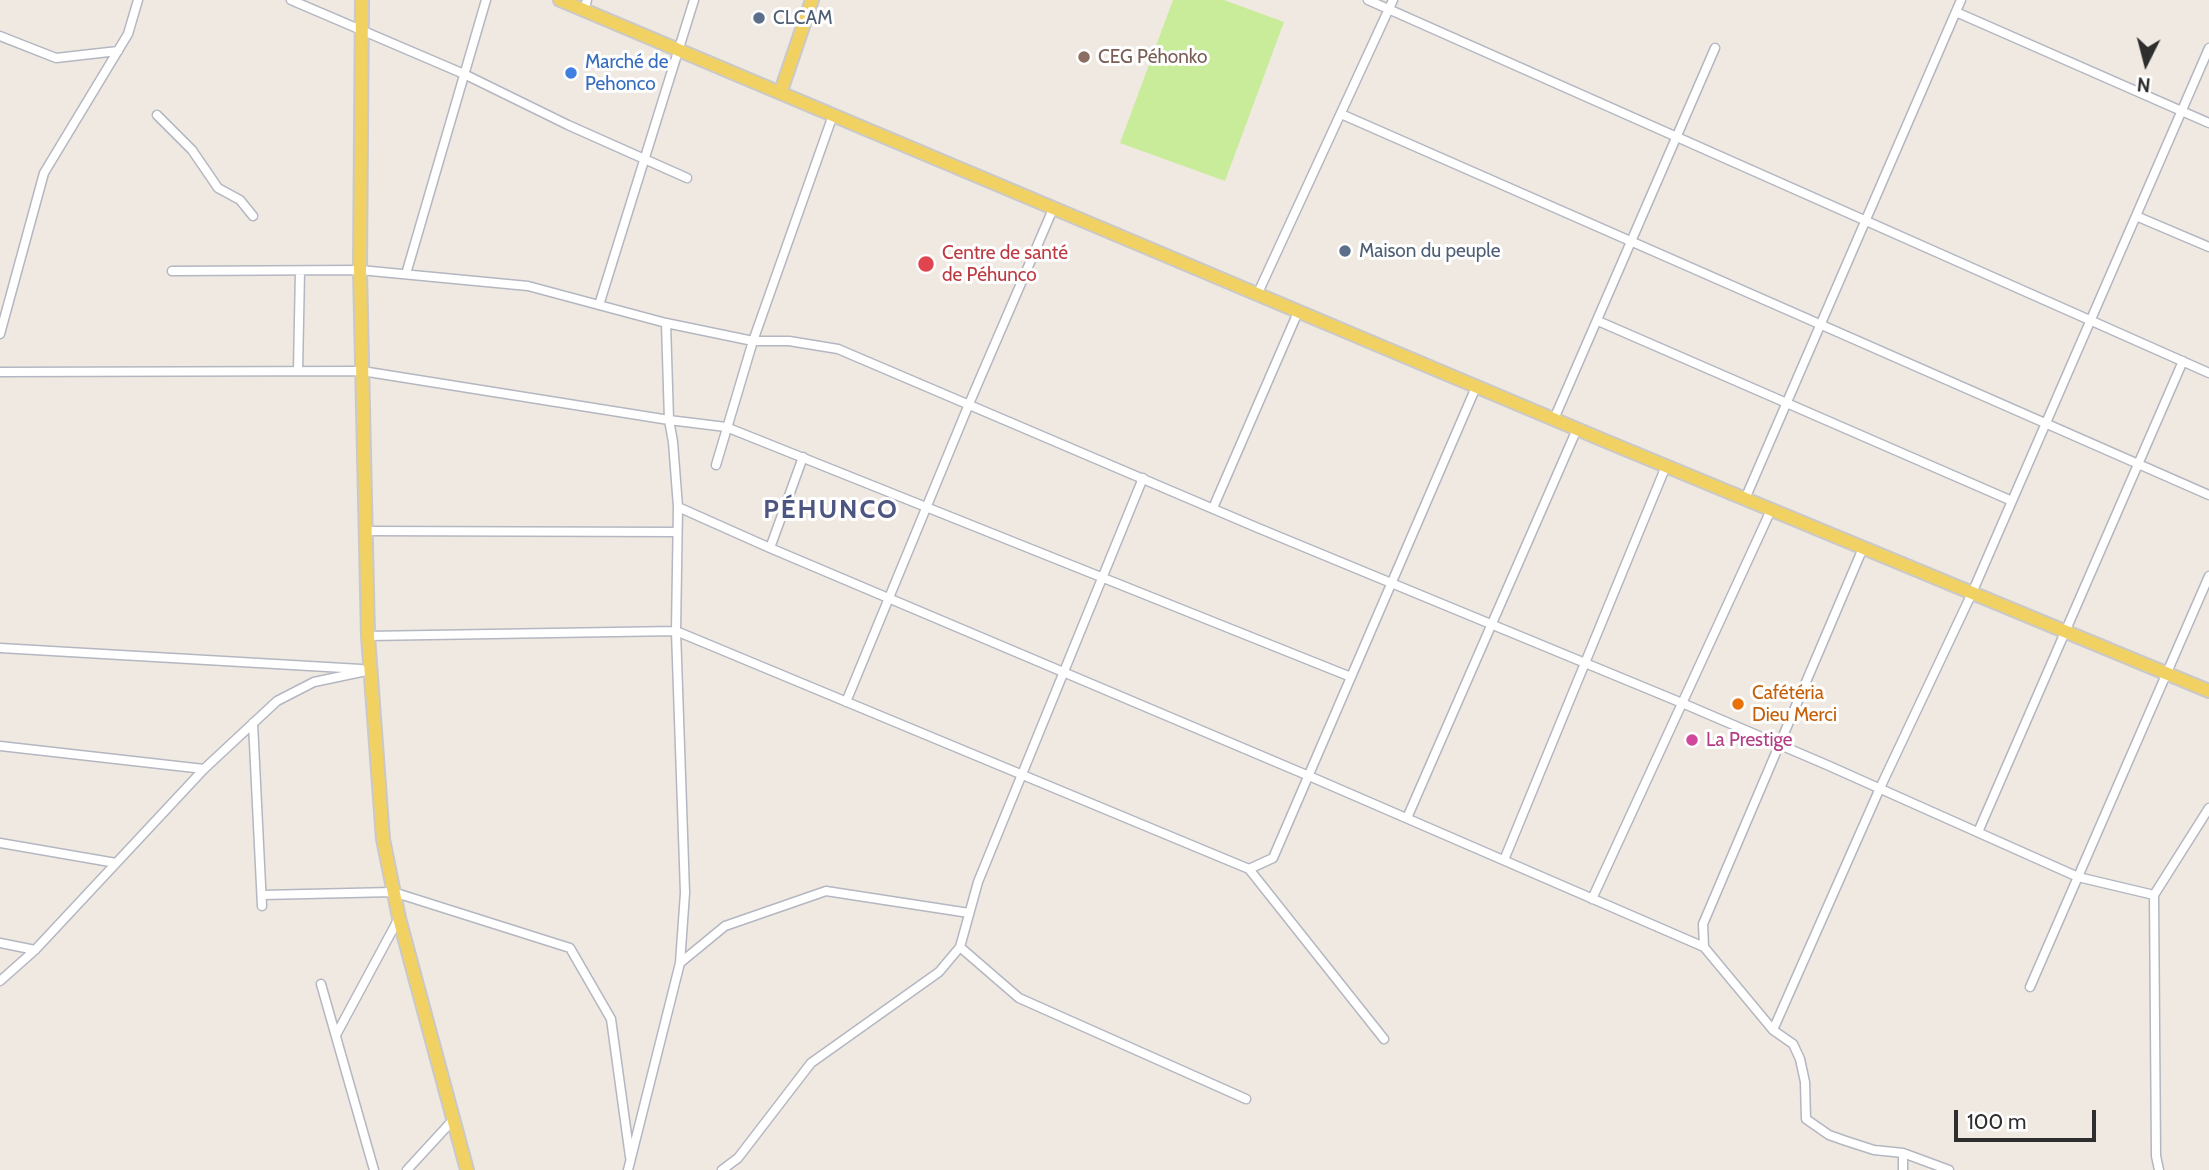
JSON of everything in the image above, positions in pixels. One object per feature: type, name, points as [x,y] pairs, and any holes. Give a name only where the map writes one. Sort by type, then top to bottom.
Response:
[{"type":"main road","points":[[362,0],[360,270],[368,636],[383,839],[399,918],[467,1170]]},
{"type":"main road","points":[[560,0],[586,5],[678,50],[781,91],[1053,209],[2209,691]]},
{"type":"main road","points":[[781,91],[812,0]]},
{"type":"street","points":[[0,334],[44,173],[128,34],[138,0]]},
{"type":"street","points":[[291,0],[464,74],[568,125],[687,178]]},
{"type":"street","points":[[406,274],[486,0]]},
{"type":"street","points":[[599,305],[695,0]]},
{"type":"street","points":[[1368,0],[2209,373]]},
{"type":"street","points":[[1257,295],[1393,0]]},
{"type":"street","points":[[1745,499],[1961,0]]},
{"type":"street","points":[[1956,12],[2209,123]]},
{"type":"street","points":[[0,36],[56,58],[118,51]]},
{"type":"street","points":[[1554,419],[1715,48]]},
{"type":"street","points":[[1773,1030],[1880,788],[1972,593],[2209,48]]},
{"type":"street","points":[[1341,114],[2209,495]]},
{"type":"street","points":[[157,115],[192,150],[218,188],[240,200],[253,216]]},
{"type":"street","points":[[716,465],[752,341],[833,115]]},
{"type":"street","points":[[846,702],[968,404],[1053,209]]},
{"type":"street","points":[[2136,216],[2209,247]]},
{"type":"street","points":[[172,271],[360,270],[528,286],[666,323],[752,341],[789,341],[838,349],[1781,745],[2078,877],[2154,895]]},
{"type":"street","points":[[298,370],[300,271]]},
{"type":"street","points":[[1213,508],[1298,312]]},
{"type":"street","points":[[1598,321],[2012,501]]},
{"type":"street","points":[[631,1168],[680,963],[685,893],[676,631],[678,507],[669,420],[666,323]]},
{"type":"street","points":[[1978,832],[2183,362]]},
{"type":"street","points":[[0,372],[362,371],[726,427],[1351,677]]},
{"type":"street","points":[[1249,869],[1273,858],[1476,387]]},
{"type":"street","points":[[1407,818],[1577,429]]},
{"type":"street","points":[[770,548],[803,457]]},
{"type":"street","points":[[1504,860],[1666,466]]},
{"type":"street","points":[[722,1170],[738,1158],[811,1063],[939,972],[960,947],[978,882],[1143,478]]},
{"type":"street","points":[[678,507],[1704,947],[1773,1030],[1793,1044],[1800,1059],[1805,1082],[1806,1119],[1829,1135],[1874,1150],[1903,1153],[1949,1170]]},
{"type":"street","points":[[1592,899],[1771,510]]},
{"type":"street","points":[[366,531],[677,532]]},
{"type":"street","points":[[1704,947],[1703,924],[1863,548]]},
{"type":"street","points":[[2030,987],[2209,576]]},
{"type":"street","points":[[368,636],[676,631],[1249,869],[1384,1039]]},
{"type":"street","points":[[0,648],[371,670]]},
{"type":"street","points":[[0,981],[35,950],[204,769],[277,701],[314,682],[371,670]]},
{"type":"street","points":[[253,723],[262,906]]},
{"type":"street","points":[[0,746],[204,769]]},
{"type":"street","points":[[2159,1170],[2156,1156],[2154,895],[2209,808]]},
{"type":"street","points":[[0,843],[116,863]]},
{"type":"street","points":[[680,963],[724,926],[826,891],[969,913]]},
{"type":"street","points":[[262,895],[393,892],[570,948],[611,1019],[631,1168]]},
{"type":"street","points":[[336,1035],[399,918]]},
{"type":"street","points":[[0,943],[35,950]]},
{"type":"street","points":[[960,947],[1019,998],[1246,1099]]},
{"type":"street","points":[[321,984],[374,1170]]},
{"type":"street","points":[[408,1170],[452,1121]]},
{"type":"street","points":[[1903,1153],[1903,1170]]},
{"type":"green space","points":[[1173,0],[1224,0],[1284,22],[1225,181],[1120,143]]},
{"type":"place","name":"CLCAM","points":[[759,18]]},
{"type":"place","name":"CEG Péhonko","points":[[1084,57]]},
{"type":"place","name":"Marché de Pehonco","points":[[571,73]]},
{"type":"place","name":"Maison du peuple","points":[[1345,251]]},
{"type":"place","name":"Centre de santé de Péhunco","points":[[926,264]]},
{"type":"place","name":"Cafétéria Dieu Merci","points":[[1738,704]]},
{"type":"place","name":"La Prestige","points":[[1692,740]]},
{"type":"district","name":"PÉHUNCO","points":[[831,510]]}]
